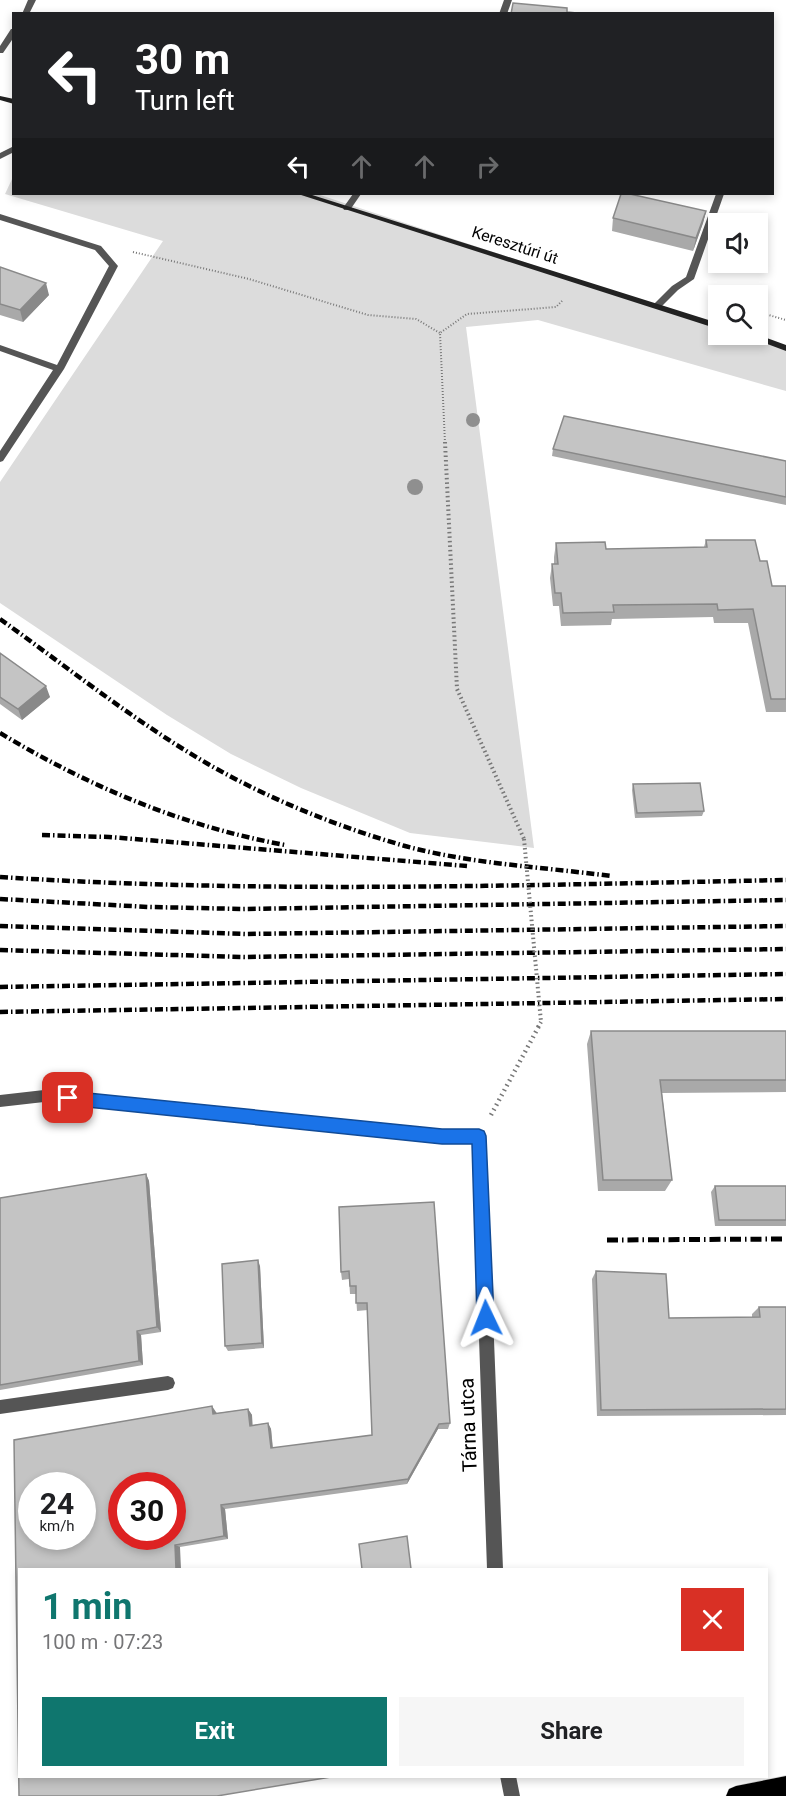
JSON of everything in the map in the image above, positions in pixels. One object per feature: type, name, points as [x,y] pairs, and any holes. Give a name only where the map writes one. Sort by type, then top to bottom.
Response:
[{"type":"main road","name":"Keresztúri út","points":[[305,195],[708,323]]},
{"type":"main road","points":[[768,342],[786,348]]},
{"type":"main road","points":[[736,1796],[786,1786]]},
{"type":"street","points":[[0,51],[12,34]]},
{"type":"street","points":[[347,208],[356,195]]},
{"type":"street","points":[[657,306],[675,288],[690,279],[720,195]]},
{"type":"street","points":[[0,215],[98,248],[114,266],[59,369],[0,459]]},
{"type":"street","points":[[0,348],[59,369]]},
{"type":"street","points":[[0,1101],[44,1096],[442,1137],[479,1136]]},
{"type":"street","name":"Tárna utca","points":[[479,1136],[495,1568]]},
{"type":"street","points":[[0,1407],[168,1383]]},
{"type":"street","points":[[508,1778],[512,1796]]},
{"type":"path","points":[[98,248],[137,252],[249,279],[368,315],[416,318],[440,333]]},
{"type":"path","points":[[440,333],[467,314],[556,307],[582,282]]},
{"type":"path","points":[[768,315],[786,320]]},
{"type":"path","points":[[440,333],[457,689],[524,839],[541,1022],[479,1136]]},
{"type":"shaded area","points":[[12,179],[12,195],[320,195],[708,323],[708,345],[768,345],[768,342],[786,348],[786,391],[538,320],[466,327],[534,848],[410,833],[301,788],[231,754],[167,715],[0,603],[0,482],[163,241],[5,194]]},
{"type":"building","points":[[513,3],[567,8],[567,12],[511,12]]},
{"type":"building","points":[[621,195],[634,195],[706,211],[696,238],[613,218]]},
{"type":"building","points":[[0,267],[46,283],[20,310],[0,304]]},
{"type":"building","points":[[564,416],[786,461],[786,497],[553,449]]},
{"type":"building","points":[[706,540],[755,540],[760,561],[767,561],[772,586],[786,586],[786,699],[771,699],[753,609],[718,610],[717,604],[613,605],[614,612],[563,613],[561,593],[555,593],[552,564],[558,564],[556,543],[605,542],[606,549],[707,547]]},
{"type":"building","points":[[0,653],[46,686],[18,709],[0,697]]},
{"type":"building","points":[[700,783],[704,811],[637,813],[633,784]]},
{"type":"building","points":[[591,1031],[786,1031],[786,1080],[660,1080],[672,1180],[603,1180]]},
{"type":"building","points":[[146,1174],[157,1327],[137,1331],[139,1361],[0,1385],[0,1198]]},
{"type":"building","points":[[715,1186],[786,1186],[786,1220],[719,1220]]},
{"type":"building","points":[[434,1202],[450,1423],[439,1424],[408,1479],[221,1505],[224,1536],[186,1543],[186,1472],[108,1472],[108,1550],[175,1550],[176,1568],[18,1568],[18,1725],[14,1440],[212,1406],[213,1414],[248,1409],[250,1426],[268,1423],[271,1448],[372,1435],[367,1303],[356,1303],[356,1286],[350,1286],[349,1271],[341,1272],[339,1207]]},
{"type":"building","points":[[258,1260],[262,1343],[225,1346],[222,1264]]},
{"type":"building","points":[[596,1271],[666,1274],[669,1318],[760,1317],[759,1307],[786,1307],[786,1409],[601,1410]]},
{"type":"building","points":[[407,1536],[411,1568],[362,1568],[359,1544]]},
{"type":"building","points":[[19,1778],[325,1778],[217,1796],[19,1796]]},
{"type":"railway","points":[[0,619],[181,748],[231,777],[304,811],[380,838],[430,852],[481,861],[611,876]]},
{"type":"railway","points":[[0,733],[68,771],[138,802],[210,827],[285,845]]},
{"type":"railway","points":[[42,835],[109,837],[467,866]]},
{"type":"railway","points":[[0,877],[295,887],[786,880]]},
{"type":"railway","points":[[0,899],[149,907],[243,909],[786,900]]},
{"type":"railway","points":[[0,926],[247,934],[786,926]]},
{"type":"railway","points":[[0,950],[244,957],[786,949]]},
{"type":"railway","points":[[0,987],[786,974]]},
{"type":"railway","points":[[0,1012],[786,999]]},
{"type":"railway","points":[[607,1240],[786,1239]]},
{"type":"route","points":[[68,1098],[442,1137],[479,1136],[486,1318]]}]
